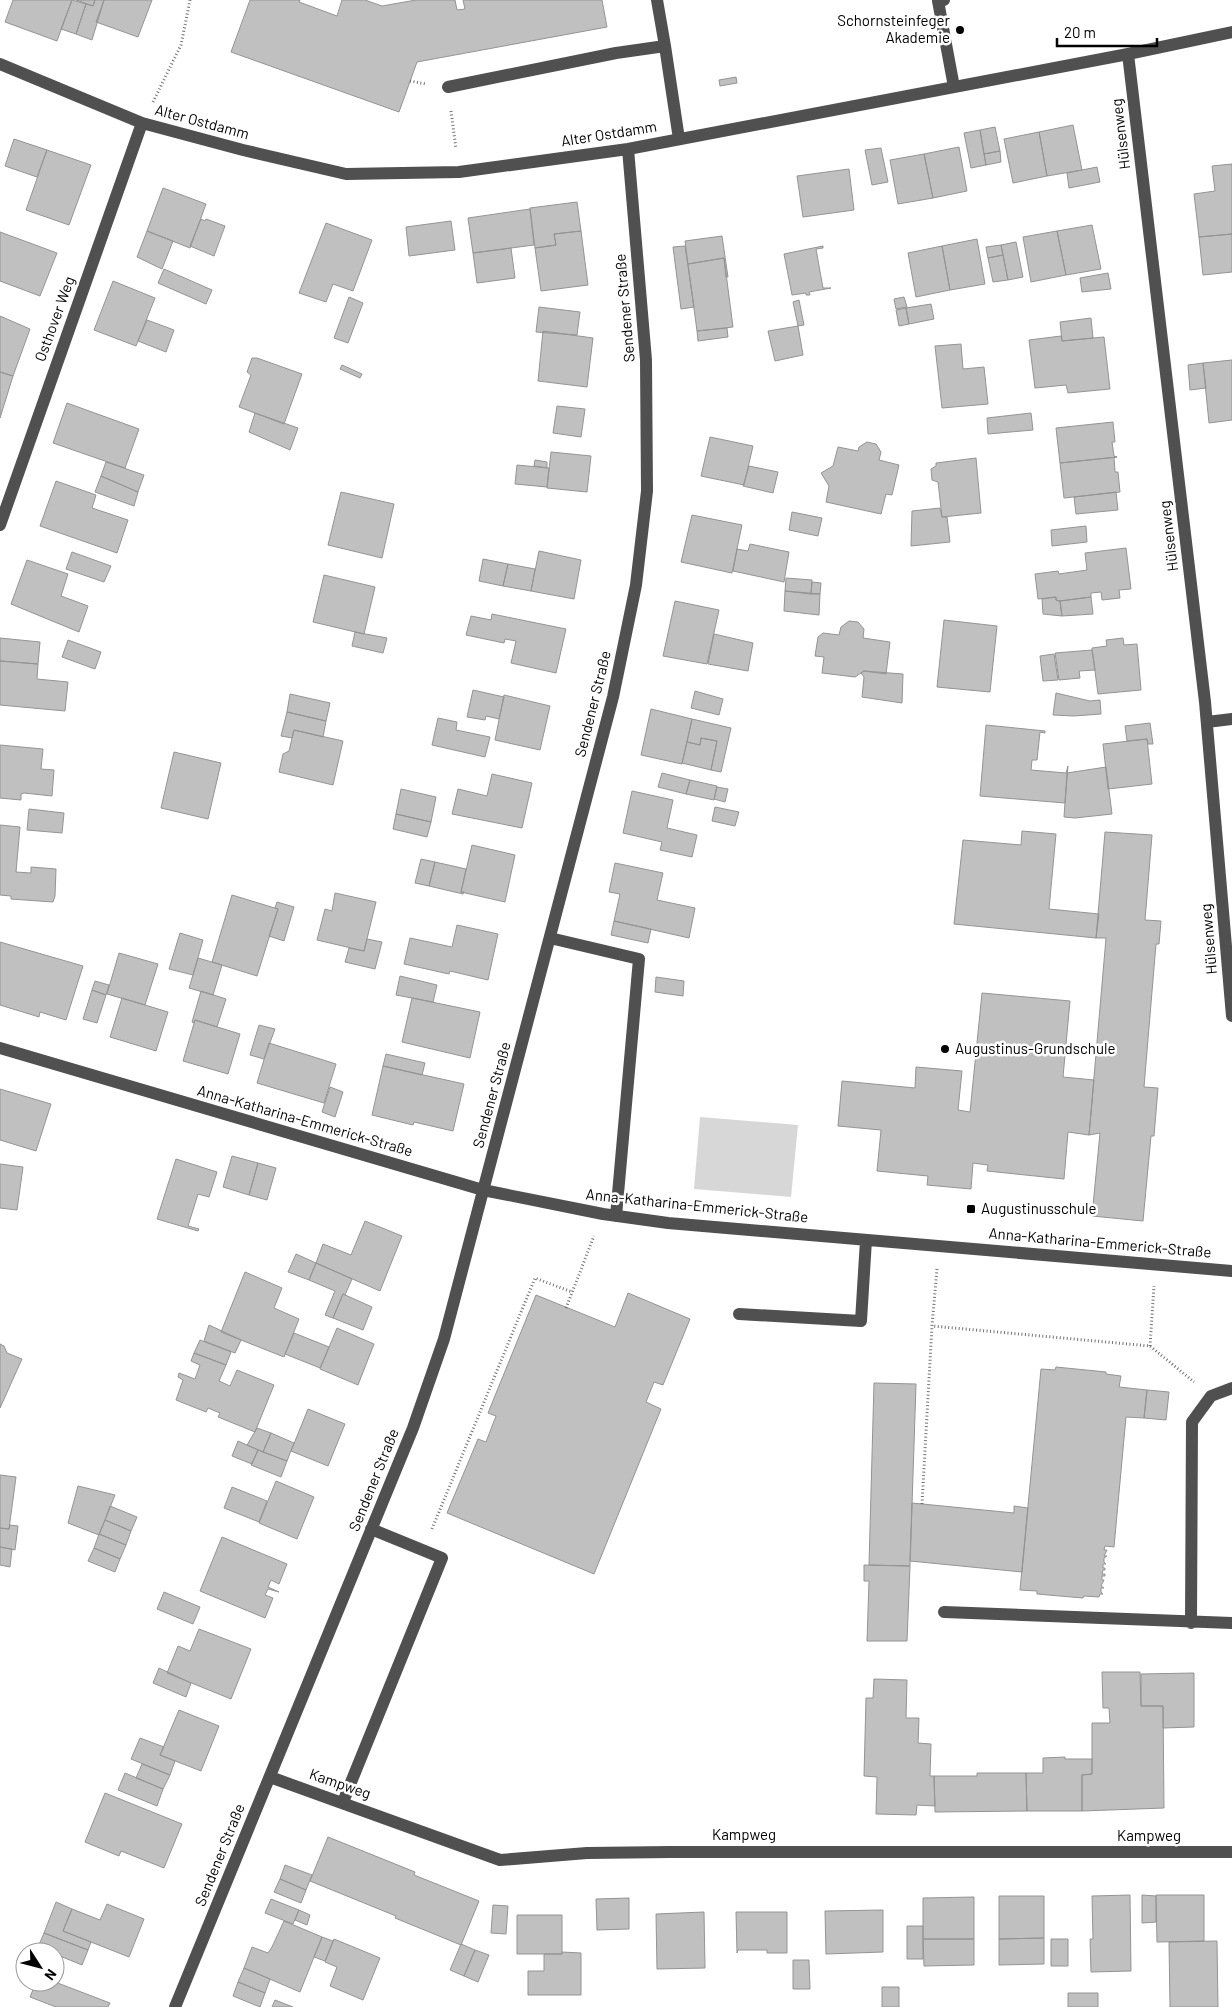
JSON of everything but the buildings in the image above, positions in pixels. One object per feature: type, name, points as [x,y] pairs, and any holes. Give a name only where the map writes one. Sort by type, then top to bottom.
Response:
[{"type":"street","points":[[657,0],[679,139]]},
{"type":"street","points":[[944,0],[938,1],[954,87]]},
{"type":"street","name":"Alter Ostdamm","points":[[0,64],[142,123],[243,150],[346,174],[459,172],[628,149],[1128,54],[1232,32]]},
{"type":"street","points":[[448,87],[616,53],[665,46]]},
{"type":"street","name":"Hülsenweg","points":[[1128,54],[1207,722],[1232,1016]]},
{"type":"street","name":"Osthover Weg","points":[[0,525],[142,123]]},
{"type":"street","name":"Sendener Straße","points":[[175,2007],[413,1428],[444,1339],[613,697],[636,584],[647,491],[646,360],[628,149]]},
{"type":"street","points":[[1207,722],[1232,720]]},
{"type":"street","points":[[550,938],[639,959],[609,1215]]},
{"type":"street","name":"Anna-Katharina-Emmerick-Straße","points":[[0,1048],[484,1190],[609,1215],[866,1240],[1232,1271]]},
{"type":"street","points":[[740,1314],[861,1321],[866,1240]]},
{"type":"street","points":[[1191,1623],[1192,1422],[1211,1396],[1232,1388]]},
{"type":"street","points":[[343,1802],[442,1558],[371,1529]]},
{"type":"street","points":[[944,1612],[1191,1623],[1232,1623]]},
{"type":"street","name":"Kampweg","points":[[270,1777],[500,1860],[587,1853],[670,1852],[1232,1852]]},
{"type":"path","points":[[142,123],[181,45],[190,0]]},
{"type":"path","points":[[410,81],[448,87],[459,172]]},
{"type":"path","points":[[566,1308],[609,1215]]},
{"type":"path","points":[[922,1504],[932,1326],[939,1246]]},
{"type":"path","points":[[1150,1346],[1155,1264]]},
{"type":"path","points":[[424,1550],[535,1278],[572,1292]]},
{"type":"path","points":[[932,1326],[1150,1346],[1211,1396]]},
{"type":"shaded area","points":[[700,1117],[798,1125],[791,1197],[694,1189]]},
{"type":"place","name":"Schornsteinfeger Akademie","points":[[960,30]]},
{"type":"place","name":"Augustinus-Grundschule","points":[[945,1049]]},
{"type":"place","name":"Augustinusschule","points":[[971,1209]]}]
